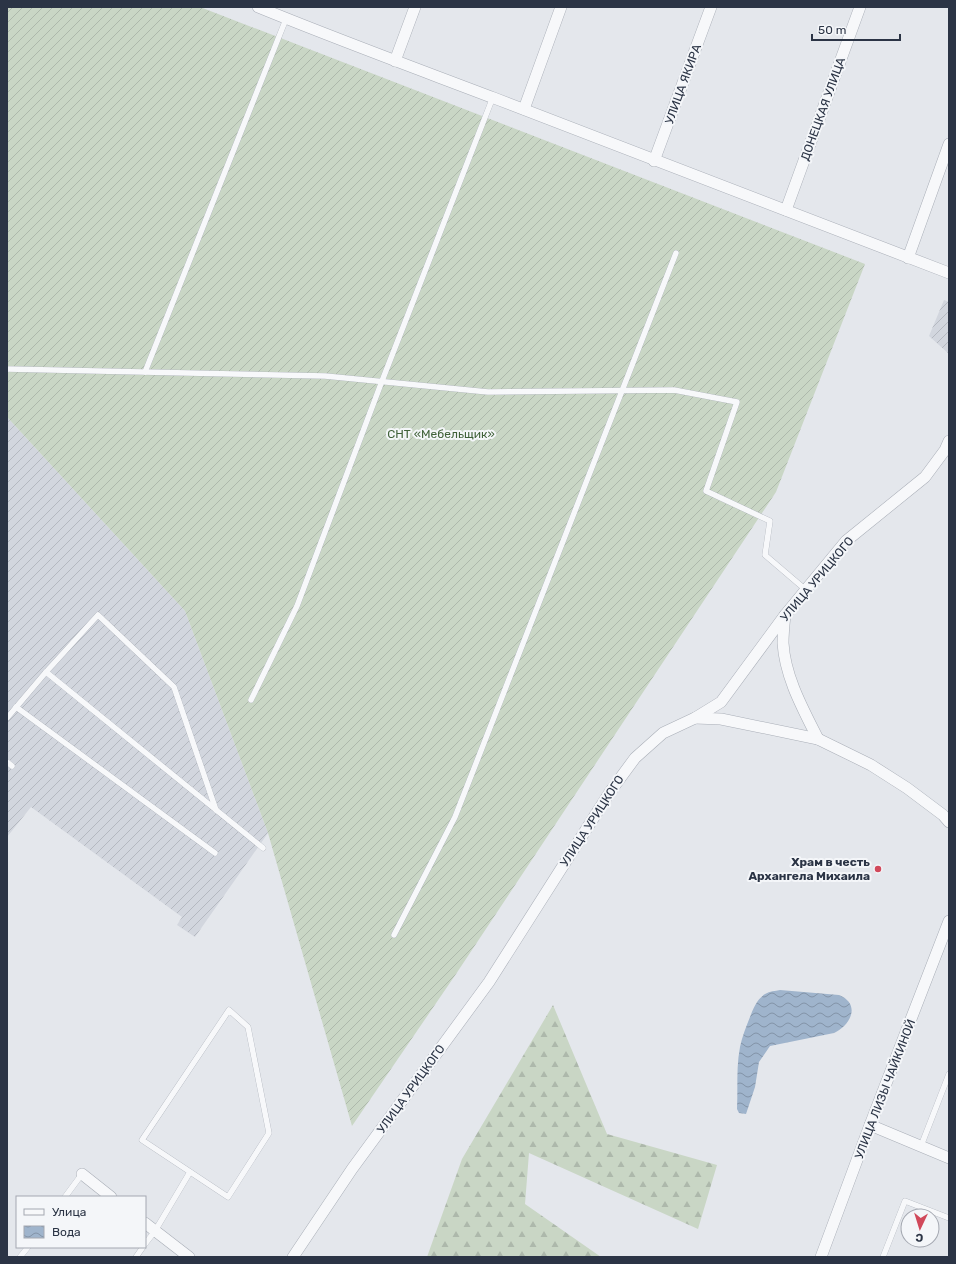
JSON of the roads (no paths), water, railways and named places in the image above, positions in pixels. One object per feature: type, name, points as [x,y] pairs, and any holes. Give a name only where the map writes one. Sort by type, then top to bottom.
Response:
[{"type":"street","points":[[260,7],[286,19],[493,97],[654,161],[949,273]]},
{"type":"street","points":[[395,61],[415,7]]},
{"type":"street","points":[[524,109],[561,7]]},
{"type":"street","name":"УЛИЦА ЯКИРА","points":[[654,161],[711,7]]},
{"type":"street","name":"ДОНЕЦКАЯ УЛИЦА","points":[[786,210],[860,7]]},
{"type":"street","points":[[908,258],[949,144]]},
{"type":"street","name":"УЛИЦА УРИЦКОГО","points":[[293,1257],[352,1169],[489,982],[610,792],[635,758],[663,733],[695,718],[721,702],[785,615],[846,541],[926,478],[945,450],[949,441]]},
{"type":"street","points":[[785,615],[784,644],[788,670],[797,699],[818,738]]},
{"type":"street","points":[[695,718],[721,719],[818,738],[870,765],[907,788],[943,815],[949,822]]},
{"type":"street","name":"УЛИЦА ЛИЗЫ ЧАЙКИНОЙ","points":[[821,1257],[870,1125],[949,921]]},
{"type":"street","points":[[870,1125],[949,1158]]},
{"type":"street","points":[[82,1174],[110,1196]]},
{"type":"street","points":[[146,1224],[189,1257]]},
{"type":"lane","points":[[145,372],[286,19]]},
{"type":"lane","points":[[251,700],[297,606],[382,381],[493,97]]},
{"type":"lane","points":[[394,935],[455,817],[676,253]]},
{"type":"lane","points":[[7,369],[325,376],[488,392],[674,390],[738,402],[706,491],[770,521],[765,555],[806,590]]},
{"type":"lane","points":[[7,718],[46,672],[98,615],[174,687],[216,810]]},
{"type":"lane","points":[[46,672],[263,848]]},
{"type":"lane","points":[[16,707],[215,853]]},
{"type":"lane","points":[[229,1010],[248,1027],[269,1133],[228,1197],[190,1172],[142,1140],[229,1010]]},
{"type":"lane","points":[[921,1146],[949,1074]]},
{"type":"lane","points":[[146,1243],[155,1231],[190,1172]]},
{"type":"lane","points":[[66,1196],[82,1174]]},
{"type":"lane","points":[[883,1257],[905,1201],[949,1218]]},
{"type":"lane","points":[[20,1257],[27,1248]]},
{"type":"lane","points":[[136,1257],[142,1248]]},
{"type":"water","points":[[780,990],[839,995],[846,999],[852,1009],[849,1020],[834,1033],[770,1046],[759,1062],[755,1087],[746,1114],[739,1113],[737,1109],[738,1070],[743,1036],[752,1011],[762,996],[772,991]]},
{"type":"place","name":"Храм в честь Архангела Михаила","points":[[878,869]]},
{"type":"park label","name":"СНТ «Мебельщик»","points":[[441,434]]}]
